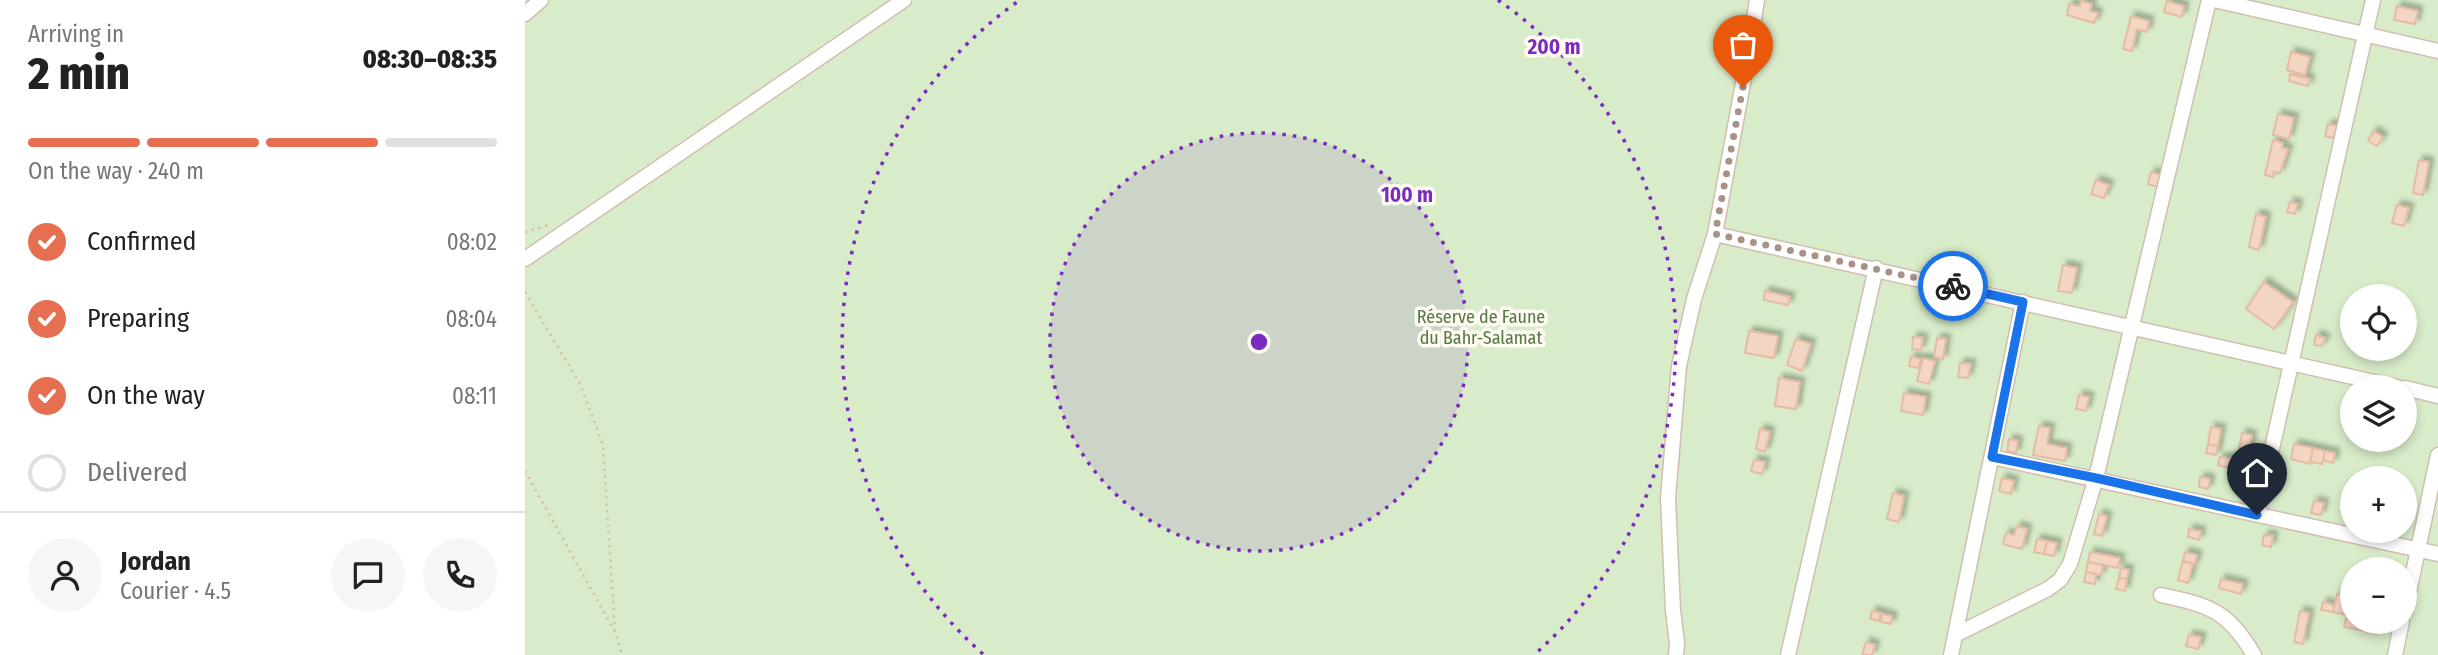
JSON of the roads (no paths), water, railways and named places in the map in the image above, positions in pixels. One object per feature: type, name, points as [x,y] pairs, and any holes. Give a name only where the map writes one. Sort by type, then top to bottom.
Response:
[{"type":"street","points":[[525,14],[541,0]]},
{"type":"street","points":[[525,258],[904,0]]},
{"type":"street","points":[[1675,655],[1677,644],[1668,498],[1679,366],[1694,299],[1715,234],[1757,0]]},
{"type":"street","points":[[1957,634],[2048,589],[2060,580],[2070,564],[2096,478],[2212,0],[2438,51]]},
{"type":"street","points":[[2257,515],[2373,0]]},
{"type":"street","points":[[1715,234],[2345,375]]},
{"type":"street","points":[[1789,655],[1876,268]]},
{"type":"street","points":[[1951,655],[2023,302]]},
{"type":"street","points":[[2417,391],[2438,396]]},
{"type":"street","points":[[2416,557],[2438,455]]},
{"type":"street","points":[[1992,457],[2438,554]]},
{"type":"street","points":[[2161,594],[2190,601],[2221,614],[2240,631],[2254,655]]},
{"type":"street","points":[[2395,655],[2399,634]]},
{"type":"park label","name":"Réserve de Faune du Bahr-Salamat","points":[[1481,327]]}]
